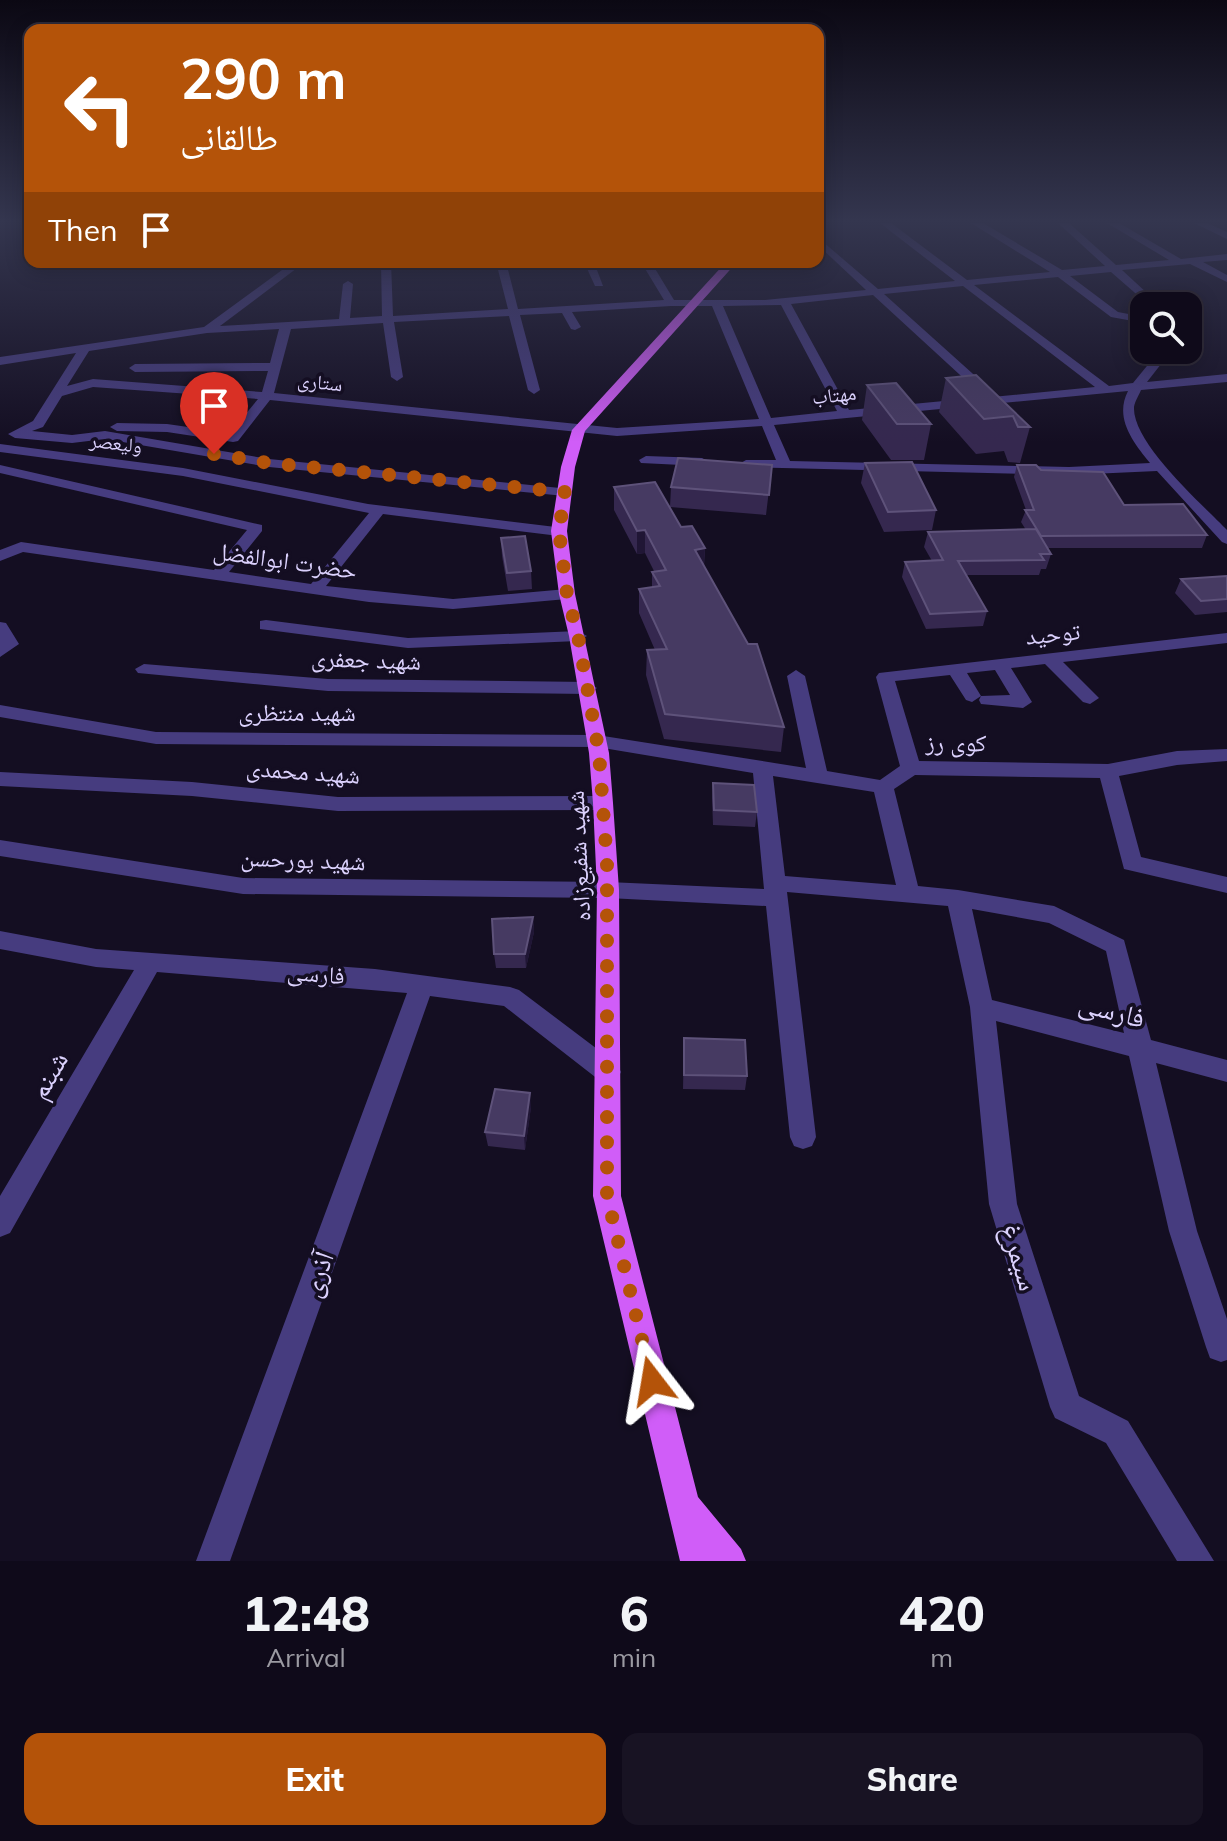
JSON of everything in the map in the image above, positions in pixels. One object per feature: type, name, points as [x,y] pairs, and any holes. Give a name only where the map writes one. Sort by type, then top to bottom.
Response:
[{"type":"main road","name":"شهید شفیع‌زاده","points":[[682,1504],[607,1196],[608,890],[603,803],[597,741],[567,594],[559,531],[579,430],[710,296]]},
{"type":"main road","points":[[682,1504],[685,1561]]},
{"type":"main road","points":[[682,1504],[697,1561]]},
{"type":"main road","points":[[682,1504],[711,1561]]},
{"type":"main road","points":[[682,1504],[729,1561]]},
{"type":"street","points":[[207,330],[254,296]]},
{"type":"street","points":[[344,322],[347,296]]},
{"type":"street","points":[[387,296],[397,377]]},
{"type":"street","points":[[508,296],[534,390]]},
{"type":"street","points":[[667,296],[671,303]]},
{"type":"street","points":[[0,361],[207,330],[511,311],[784,301],[825,296]]},
{"type":"street","points":[[879,296],[994,399]]},
{"type":"street","points":[[981,296],[1104,388]]},
{"type":"street","points":[[1090,296],[1115,315],[1130,318]]},
{"type":"street","points":[[784,301],[845,414]]},
{"type":"street","points":[[706,302],[767,422],[785,466]]},
{"type":"street","points":[[565,309],[575,327]]},
{"type":"street","points":[[0,441],[38,424],[167,428],[233,438],[267,396],[286,325]]},
{"type":"street","points":[[38,424],[86,346]]},
{"type":"street","points":[[1155,364],[1128,405],[1128,419],[1158,467],[1227,539]]},
{"type":"street","points":[[135,368],[275,367]]},
{"type":"street","name":"مهتاب","points":[[579,430],[662,430],[767,422],[1227,378]]},
{"type":"street","name":"ستاری","points":[[57,393],[93,383],[267,396],[579,430]]},
{"type":"street","points":[[15,434],[72,439],[105,435],[269,463],[565,492]]},
{"type":"street","name":"ولیعصر","points":[[0,448],[183,472],[379,510],[559,531]]},
{"type":"street","points":[[646,460],[1069,471],[1158,467]]},
{"type":"street","points":[[0,469],[257,528],[218,575]]},
{"type":"street","points":[[315,589],[379,510]]},
{"type":"street","name":"حضرت ابوالفضل","points":[[0,556],[21,547],[315,589],[453,604],[567,594]]},
{"type":"street","points":[[266,625],[408,643],[578,636]]},
{"type":"street","points":[[0,627],[10,644],[0,652]]},
{"type":"street","name":"توحید","points":[[911,768],[885,677],[1227,638]]},
{"type":"street","points":[[1050,659],[1090,698]]},
{"type":"street","points":[[955,669],[980,698],[1023,702],[1000,664]]},
{"type":"street","name":"شهید جعفری","points":[[144,669],[328,685],[588,688]]},
{"type":"street","points":[[796,676],[818,776]]},
{"type":"street","name":"شهید منتظری","points":[[0,711],[156,738],[597,741]]},
{"type":"street","points":[[597,741],[883,787],[909,894]]},
{"type":"street","name":"کوی رز","points":[[883,787],[911,768],[1108,771],[1177,758],[1227,755]]},
{"type":"street","points":[[762,767],[803,1137]]},
{"type":"street","points":[[1108,771],[1132,863],[1227,885]]},
{"type":"street","name":"شهید محمدی","points":[[0,779],[192,789],[338,804],[603,803]]},
{"type":"street","name":"شهید پورحسن","points":[[0,848],[243,886],[776,891],[958,898],[1054,915],[1116,946],[1140,1049]]},
{"type":"street","name":"سیمرغ","points":[[958,898],[982,1007],[1003,1204],[1066,1407],[1117,1432],[1197,1561]]},
{"type":"street","name":"فارسی","points":[[0,940],[96,958],[375,979],[510,997],[608,1072]]},
{"type":"street","name":"شبنم","points":[[0,1223],[152,960]]},
{"type":"street","name":"آذری","points":[[213,1561],[421,987]]},
{"type":"street","name":"فارسی","points":[[982,1007],[1227,1071]]},
{"type":"street","points":[[1140,1049],[1183,1231],[1221,1347]]},
{"type":"building","points":[[976,375],[1030,427],[1018,427],[1013,416],[984,419],[946,378]]},
{"type":"building","points":[[896,383],[931,424],[897,424],[867,385]]},
{"type":"building","points":[[678,458],[772,465],[769,495],[671,487]]},
{"type":"building","points":[[912,462],[936,510],[888,512],[865,463]]},
{"type":"building","points":[[1017,465],[1036,465],[1041,470],[1103,472],[1124,505],[1183,504],[1207,535],[1041,536],[1025,510],[1034,510]]},
{"type":"building","points":[[655,482],[681,527],[692,526],[705,548],[695,550],[748,644],[757,644],[784,727],[665,714],[647,650],[667,649],[639,589],[660,586],[652,572],[666,570],[645,530],[637,531],[614,487]]},
{"type":"building","points":[[1036,529],[1051,554],[1040,554],[1044,560],[958,561],[987,611],[930,614],[905,562],[943,560],[928,532]]},
{"type":"building","points":[[525,536],[531,571],[507,573],[501,538]]},
{"type":"building","points":[[1227,576],[1227,599],[1201,601],[1181,579]]},
{"type":"building","points":[[713,783],[754,785],[757,812],[714,810]]},
{"type":"building","points":[[533,917],[525,954],[494,954],[492,919]]},
{"type":"building","points":[[684,1038],[745,1040],[747,1076],[684,1075]]},
{"type":"building","points":[[495,1089],[530,1093],[524,1136],[485,1132]]},
{"type":"route","points":[[214,454],[269,463],[565,492],[559,531],[567,594],[578,636],[599,753],[607,862],[607,1196],[652,1381]]}]
